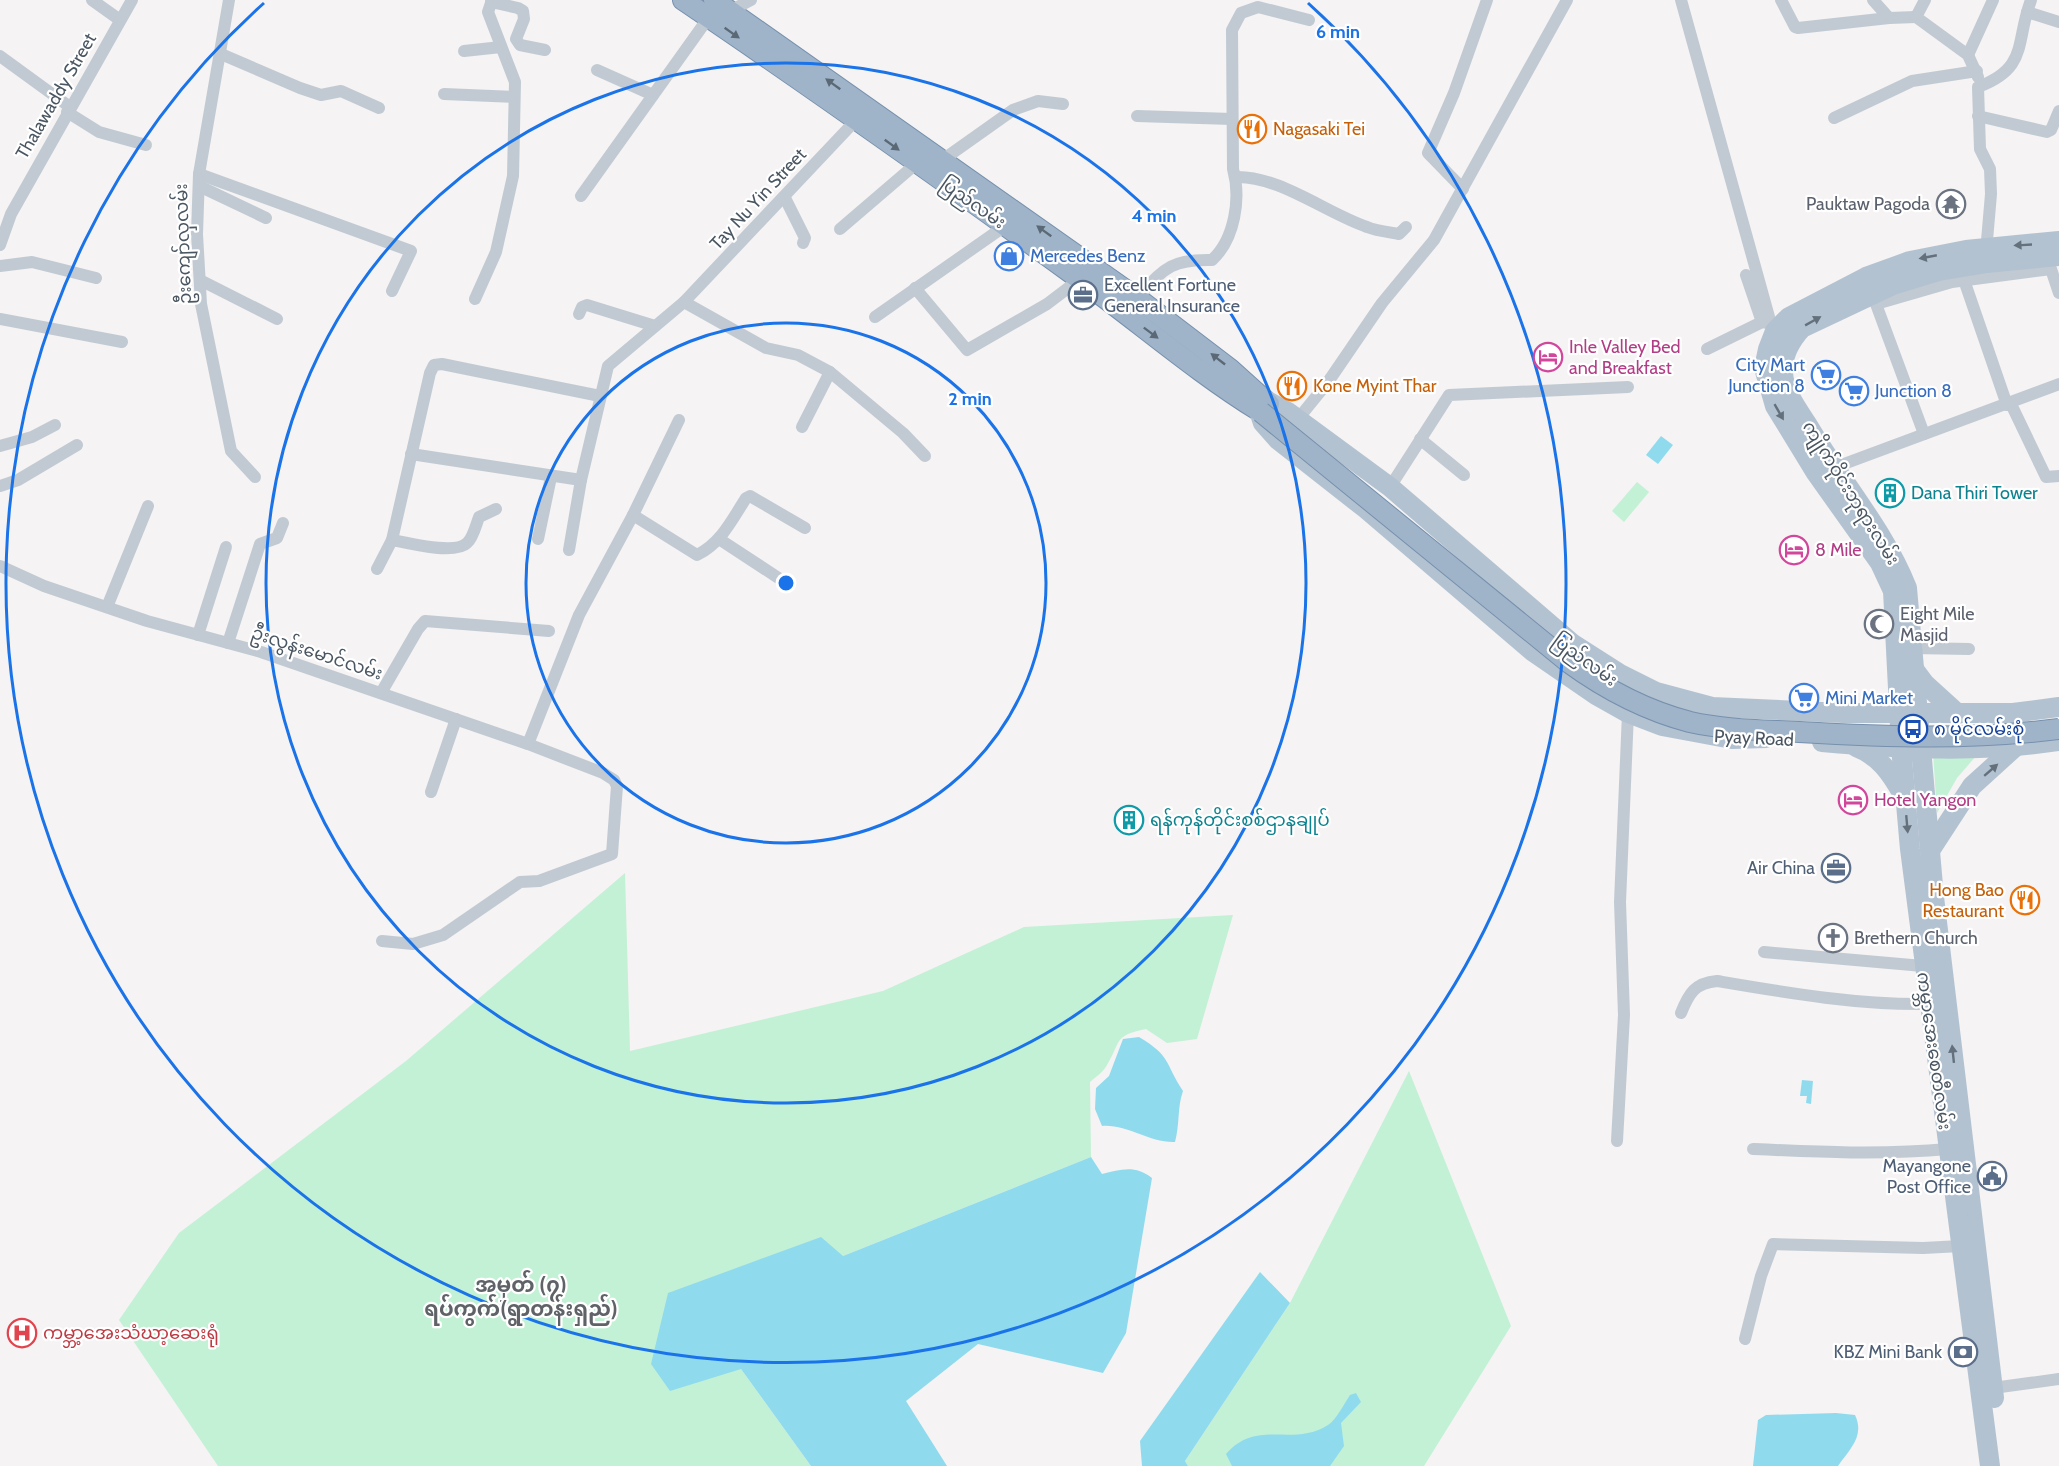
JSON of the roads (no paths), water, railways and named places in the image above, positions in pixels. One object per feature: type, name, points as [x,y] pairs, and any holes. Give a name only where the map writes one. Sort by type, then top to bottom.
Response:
[{"type":"highway","name":"ပြည်လမ်း","points":[[683,0],[718,9],[1137,298],[1230,369],[1263,406],[1568,662],[1605,688],[1642,706],[1690,722],[1735,728],[1939,738],[2018,735],[2059,729]]},
{"type":"highway","name":"ပြည်လမ်း","points":[[718,9],[857,119],[1080,279],[1217,384],[1263,406],[1571,653],[1608,680],[1646,699],[1692,713],[1739,719],[1939,726],[2015,724],[2059,717]]},
{"type":"main road","points":[[1987,255],[2059,241]]},
{"type":"main road","points":[[2059,256],[1987,255],[1910,261],[1866,277],[1810,304],[1775,329],[1764,368],[1775,406],[1816,472],[1880,563],[1893,591],[1909,713],[2013,713],[2059,707]]},
{"type":"main road","name":"ကျိုက်ဝိုင်းဘုရားလမ်း","points":[[1775,329],[1785,356],[1783,374],[1787,387],[1833,468],[1896,560],[1907,588],[1912,648],[1905,674]]},
{"type":"main road","name":"ပြည်လမ်း","points":[[1662,726],[1628,713],[1596,695],[1532,651],[1366,509],[1278,440],[1263,423],[1263,406],[1298,420],[1390,487],[1573,644],[1620,674],[1656,692],[1712,707],[1867,714],[1909,713]]},
{"type":"main road","points":[[1867,714],[1881,704],[1905,674]]},
{"type":"main road","points":[[1905,674],[1925,684],[1958,714]]},
{"type":"main road","points":[[1628,713],[1656,692]]},
{"type":"main road","name":"ကမ္ဘာအေးစေတီလမ်း","points":[[1909,713],[1901,747],[1923,966],[1948,1090],[1948,1149],[1965,1236],[2003,1466]]},
{"type":"main road","name":"ကမ္ဘာအေးစေတီလမ်း","points":[[1909,713],[1921,749],[1931,849],[1948,1090],[1965,1236]]},
{"type":"main road","name":"Pyay Road","points":[[1662,726],[1732,739],[1774,738],[1848,744]]},
{"type":"main road","points":[[1848,744],[1921,749],[2015,747],[2059,741]]},
{"type":"main road","points":[[1848,744],[1869,752],[1883,764],[1905,799]]},
{"type":"main road","points":[[1931,849],[1972,786],[2015,747]]},
{"type":"main road","name":"ကမ္ဘာအေးစေတီလမ်း","points":[[1990,1395],[1990,1466]]},
{"type":"street","points":[[92,0],[120,20]]},
{"type":"street","name":"Thalawaddy Street","points":[[0,245],[11,214],[132,0]]},
{"type":"street","name":"ဦးကျော်လှလမ်း","points":[[229,0],[199,180],[197,234],[201,304],[231,452],[255,477]]},
{"type":"street","points":[[581,196],[653,94],[718,9],[751,0]]},
{"type":"street","points":[[1463,189],[1428,153],[1454,93],[1487,0]]},
{"type":"street","points":[[1298,420],[1328,382],[1382,303],[1434,240],[1567,0]]},
{"type":"street","points":[[1681,0],[1775,329]]},
{"type":"street","points":[[1781,0],[1795,27],[1798,28],[1916,17],[1968,55],[1977,71],[1980,148],[1990,169],[1991,194],[1987,255]]},
{"type":"street","points":[[1873,0],[1889,18]]},
{"type":"street","points":[[1916,17],[1925,0]]},
{"type":"street","points":[[1968,55],[1994,0]]},
{"type":"street","points":[[1978,87],[1994,81],[2010,69],[2018,53],[2031,0]]},
{"type":"street","points":[[475,298],[496,252],[513,176],[514,82],[488,12],[492,1],[523,11],[524,19],[516,39],[520,45],[545,50]]},
{"type":"street","points":[[1137,298],[1166,266],[1194,259],[1212,260],[1223,250],[1232,228],[1235,177],[1232,119],[1232,30],[1241,13],[1254,4],[1309,20]]},
{"type":"street","points":[[2027,12],[2059,22]]},
{"type":"street","points":[[464,51],[501,47]]},
{"type":"street","points":[[221,54],[300,88],[321,95],[341,91],[379,108]]},
{"type":"street","points":[[0,56],[68,110],[108,135],[146,145]]},
{"type":"street","points":[[597,70],[653,94]]},
{"type":"street","points":[[1834,118],[1912,81],[1977,71]]},
{"type":"street","points":[[444,94],[514,97]]},
{"type":"street","points":[[941,161],[1013,110],[1038,100],[1064,104]]},
{"type":"street","points":[[1978,116],[2047,132],[2051,130],[2059,111]]},
{"type":"street","points":[[1137,116],[1232,119]]},
{"type":"street","name":"Tay Nu Yin Street","points":[[569,550],[581,480],[608,366],[684,302],[785,198],[857,119]]},
{"type":"street","points":[[840,229],[917,164]]},
{"type":"street","points":[[1235,177],[1249,177],[1274,185],[1367,227],[1399,234],[1406,227]]},
{"type":"street","points":[[199,180],[266,218]]},
{"type":"street","points":[[199,180],[411,251],[392,291]]},
{"type":"street","points":[[785,198],[805,238],[803,243]]},
{"type":"street","points":[[875,317],[1005,226]]},
{"type":"street","points":[[0,267],[32,262],[96,278]]},
{"type":"street","points":[[1924,434],[1876,304],[1964,280],[2051,269],[2059,293]]},
{"type":"street","points":[[1746,275],[1775,329]]},
{"type":"street","points":[[915,288],[967,350],[1047,304],[1080,279]]},
{"type":"street","points":[[200,280],[277,319]]},
{"type":"street","points":[[1964,280],[2009,405],[2046,477],[2059,476]]},
{"type":"street","points":[[684,302],[766,348],[798,355],[830,372],[903,433],[925,456]]},
{"type":"street","points":[[579,314],[586,305],[655,326]]},
{"type":"street","points":[[0,319],[122,342]]},
{"type":"street","points":[[1707,349],[1775,329]]},
{"type":"street","points":[[377,569],[392,540],[430,373],[434,365],[442,364],[600,396]]},
{"type":"street","points":[[802,427],[830,372]]},
{"type":"street","points":[[1833,468],[2009,405],[2059,384]]},
{"type":"street","points":[[1390,487],[1449,395],[1628,387]]},
{"type":"street","points":[[528,744],[579,615],[633,515],[679,420]]},
{"type":"street","points":[[0,446],[32,437],[55,425]]},
{"type":"street","points":[[1420,439],[1464,475]]},
{"type":"street","points":[[0,486],[18,480],[77,445]]},
{"type":"street","points":[[411,454],[581,480]]},
{"type":"street","points":[[538,539],[551,477]]},
{"type":"street","points":[[633,515],[697,555],[709,549],[719,539],[746,498],[750,496],[805,528]]},
{"type":"street","points":[[107,608],[148,506]]},
{"type":"street","points":[[392,540],[431,547],[460,547],[468,543],[479,518],[496,509]]},
{"type":"street","points":[[228,643],[260,544],[277,538],[283,523]]},
{"type":"street","points":[[719,539],[780,579]]},
{"type":"street","points":[[198,635],[226,547]]},
{"type":"street","name":"ဦးလွန်းမောင်လမ်း","points":[[0,566],[44,586],[107,608],[228,643],[528,744],[603,773],[617,786],[612,854],[539,881],[520,882],[443,935],[413,944],[382,941]]},
{"type":"street","points":[[381,693],[417,629],[425,621],[549,631]]},
{"type":"street","points":[[1912,648],[1969,650]]},
{"type":"street","points":[[1617,1141],[1624,1015],[1620,902],[1628,713]]},
{"type":"street","points":[[2013,713],[2015,747]]},
{"type":"street","points":[[431,792],[456,719]]},
{"type":"street","points":[[1764,952],[1923,966]]},
{"type":"street","points":[[1681,1013],[1693,988],[1703,982],[1717,981],[1821,999],[1929,1004]]},
{"type":"street","points":[[1752,1149],[1899,1153],[1948,1149]]},
{"type":"street","points":[[1745,1338],[1761,1276],[1773,1244],[1923,1248],[1965,1236]]},
{"type":"street","points":[[1990,1395],[2059,1379]]},
{"type":"water","points":[[1661,436],[1673,445],[1658,464],[1646,455]]},
{"type":"water","points":[[1139,1037],[1162,1055],[1183,1091],[1175,1142],[1165,1142],[1120,1128],[1102,1126],[1095,1109],[1096,1088],[1109,1076],[1123,1039]]},
{"type":"water","points":[[1802,1080],[1813,1081],[1811,1104],[1806,1103],[1807,1096],[1800,1096]]},
{"type":"water","points":[[1091,1157],[1102,1174],[1134,1170],[1152,1178],[1126,1333],[1103,1373],[978,1344],[906,1401],[947,1466],[811,1466],[741,1369],[670,1391],[651,1364],[668,1293],[821,1237],[843,1256]]},
{"type":"water","points":[[1260,1272],[1290,1303],[1185,1461],[1188,1466],[1142,1466],[1140,1441]]},
{"type":"water","points":[[1356,1393],[1361,1402],[1341,1423],[1344,1446],[1330,1466],[1232,1466],[1226,1454],[1238,1443],[1263,1435],[1301,1434],[1314,1431],[1331,1423],[1350,1395]]},
{"type":"water","points":[[1836,1413],[1855,1415],[1858,1423],[1855,1442],[1838,1466],[1753,1466],[1758,1420],[1766,1415]]},
{"type":"place","name":"Nagasaki Tei","points":[[1252,129]]},
{"type":"place","name":"Pauktaw Pagoda","points":[[1951,204]]},
{"type":"place","name":"Mercedes Benz","points":[[1009,256]]},
{"type":"place","name":"Excellent Fortune General Insurance","points":[[1083,295]]},
{"type":"place","name":"Inle Valley Bed and Breakfast","points":[[1548,357]]},
{"type":"place","name":"City Mart Junction 8","points":[[1826,375]]},
{"type":"place","name":"Kone Myint Thar","points":[[1292,386]]},
{"type":"place","name":"Junction 8","points":[[1854,391]]},
{"type":"place","name":"Dana Thiri Tower","points":[[1890,493]]},
{"type":"place","name":"8 Mile","points":[[1794,550]]},
{"type":"place","name":"Eight Mile Masjid","points":[[1879,624]]},
{"type":"place","name":"Mini Market","points":[[1804,698]]},
{"type":"place","name":"၈ မိုင်လမ်းစုံ","points":[[1913,729]]},
{"type":"place","name":"Hotel Yangon","points":[[1853,800]]},
{"type":"place","name":"ရန်ကုန်တိုင်းစစ်ဌာနချုပ်","points":[[1129,820]]},
{"type":"place","name":"Air China","points":[[1836,868]]},
{"type":"place","name":"Hong Bao Restaurant","points":[[2025,900]]},
{"type":"place","name":"Brethern Church","points":[[1833,938]]},
{"type":"place","name":"Mayangone Post Office","points":[[1992,1176]]},
{"type":"place","name":"ကမ္ဘာ့အေးသံဃာ့ဆေးရုံ","points":[[22,1333]]},
{"type":"place","name":"KBZ Mini Bank","points":[[1963,1352]]},
{"type":"district","name":"အမှတ် (၇) ရပ်ကွက်(ရွာတန်းရှည်)","points":[[521,1297]]}]
